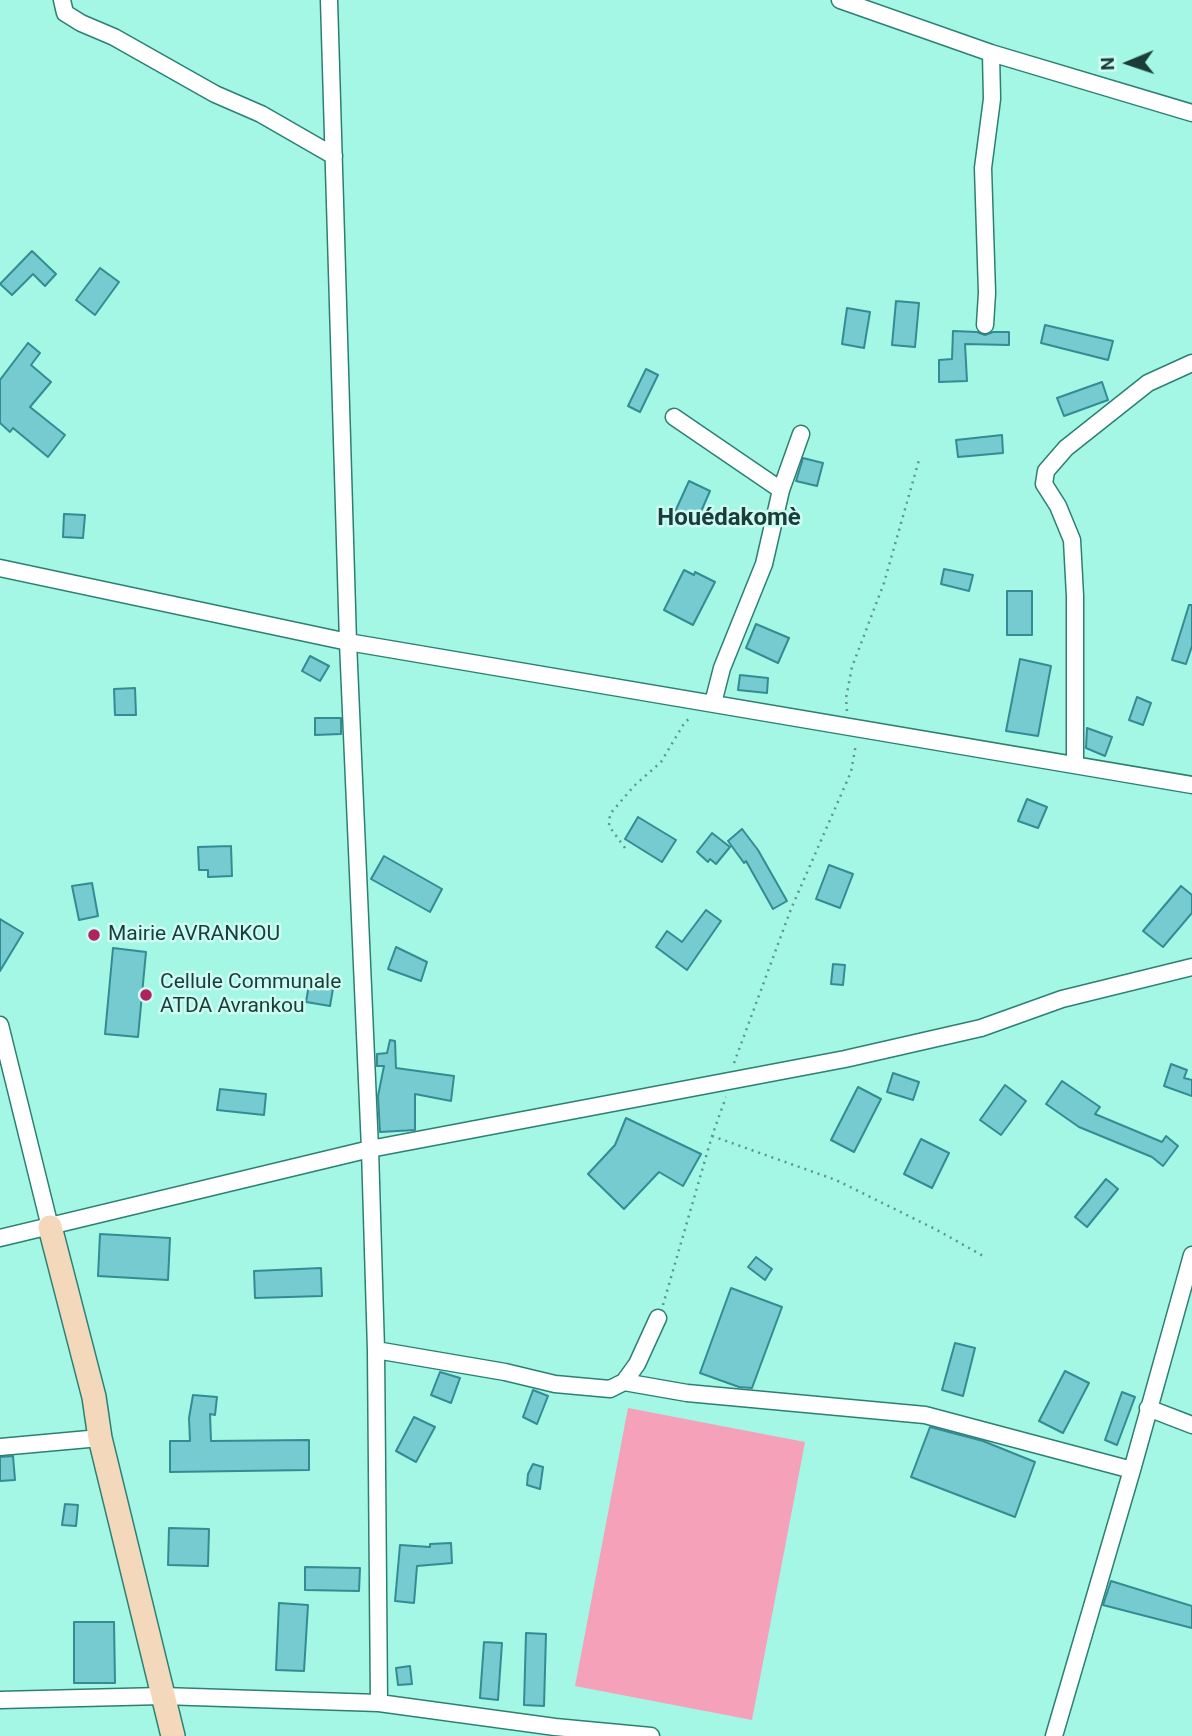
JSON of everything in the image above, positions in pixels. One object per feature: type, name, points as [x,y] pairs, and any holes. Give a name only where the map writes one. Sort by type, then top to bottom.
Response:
[{"type":"street","points":[[62,0],[65,13],[81,23],[114,37],[215,94],[261,114],[334,156]]},
{"type":"street","points":[[329,0],[348,642],[376,1350],[379,1703]]},
{"type":"street","points":[[840,0],[991,53],[1192,113]]},
{"type":"street","points":[[985,325],[987,293],[984,169],[992,99],[991,53]]},
{"type":"street","points":[[1075,764],[1075,596],[1072,540],[1058,506],[1044,484],[1046,471],[1066,449],[1148,383],[1192,363]]},
{"type":"street","points":[[674,417],[781,490]]},
{"type":"street","points":[[713,703],[722,668],[764,564],[781,490],[801,434]]},
{"type":"street","points":[[0,568],[348,642],[1192,785]]},
{"type":"street","points":[[0,1238],[370,1149],[845,1059],[981,1028],[1062,999],[1192,967]]},
{"type":"street","points":[[0,1025],[93,1397],[100,1438],[173,1736]]},
{"type":"street","points":[[1054,1736],[1171,1336],[1192,1255]]},
{"type":"street","points":[[376,1350],[505,1372],[555,1384],[610,1389],[624,1382],[637,1364],[658,1318]]},
{"type":"street","points":[[624,1382],[687,1393],[925,1415],[1132,1470]]},
{"type":"street","points":[[1148,1408],[1192,1425]]},
{"type":"street","points":[[0,1447],[100,1438]]},
{"type":"street","points":[[0,1700],[162,1696],[379,1703],[555,1727],[651,1736]]},
{"type":"path","points":[[658,1318],[712,1136],[721,1114],[736,1055],[756,1008],[776,948],[851,772],[856,746],[846,698],[852,667],[884,583],[919,460]]},
{"type":"path","points":[[625,848],[609,826],[610,814],[634,786],[661,762],[685,722],[713,703]]},
{"type":"path","points":[[712,1136],[836,1180],[985,1257]]},
{"type":"shaded area","points":[[628,1408],[805,1442],[752,1720],[575,1686]]},
{"type":"building","points":[[32,251],[56,274],[45,286],[33,274],[12,295],[0,284]]},
{"type":"building","points":[[100,268],[119,282],[95,315],[76,300]]},
{"type":"building","points":[[896,301],[919,303],[915,347],[892,345]]},
{"type":"building","points":[[847,308],[870,312],[864,348],[842,344]]},
{"type":"building","points":[[1045,325],[1113,341],[1108,360],[1041,343]]},
{"type":"building","points":[[953,331],[985,335],[1009,332],[1009,345],[965,344],[967,381],[939,382],[939,360],[952,359]]},
{"type":"building","points":[[28,343],[40,353],[31,365],[51,382],[30,407],[65,435],[48,457],[13,428],[10,432],[0,423],[0,380]]},
{"type":"building","points":[[646,369],[658,375],[640,412],[628,406]]},
{"type":"building","points":[[1102,382],[1108,400],[1064,416],[1057,398]]},
{"type":"building","points":[[1002,435],[1003,453],[958,457],[956,440]]},
{"type":"building","points":[[803,458],[823,463],[817,486],[796,481]]},
{"type":"building","points":[[689,481],[710,491],[696,523],[674,514]]},
{"type":"building","points":[[64,514],[85,515],[83,538],[63,537]]},
{"type":"building","points":[[944,569],[973,575],[969,591],[941,584]]},
{"type":"building","points":[[684,570],[694,575],[695,572],[715,582],[693,625],[664,610]]},
{"type":"building","points":[[1007,591],[1032,591],[1032,635],[1007,635]]},
{"type":"building","points":[[1189,605],[1192,605],[1192,646],[1186,664],[1172,660]]},
{"type":"building","points":[[756,624],[789,638],[778,663],[746,648]]},
{"type":"building","points":[[310,656],[329,666],[320,681],[302,671]]},
{"type":"building","points":[[1020,659],[1051,666],[1038,736],[1006,731]]},
{"type":"building","points":[[740,675],[768,678],[767,693],[738,690]]},
{"type":"building","points":[[135,688],[136,715],[115,715],[114,689]]},
{"type":"building","points":[[1137,697],[1151,703],[1143,725],[1129,720]]},
{"type":"building","points":[[315,718],[341,718],[341,734],[315,735]]},
{"type":"building","points":[[1087,728],[1112,737],[1105,756],[1086,748]]},
{"type":"building","points":[[1027,799],[1047,807],[1038,828],[1018,821]]},
{"type":"building","points":[[638,817],[676,840],[662,862],[625,839]]},
{"type":"building","points":[[742,829],[758,850],[787,901],[773,909],[746,861],[744,863],[728,841]]},
{"type":"building","points":[[712,833],[730,847],[716,864],[710,859],[708,862],[697,852]]},
{"type":"building","points":[[231,846],[232,876],[208,877],[208,870],[199,870],[198,847]]},
{"type":"building","points":[[384,856],[442,889],[430,912],[371,879]]},
{"type":"building","points":[[829,865],[853,874],[840,908],[816,899]]},
{"type":"building","points":[[92,883],[98,916],[79,920],[72,886]]},
{"type":"building","points":[[1181,886],[1192,895],[1192,913],[1163,947],[1143,931]]},
{"type":"building","points":[[706,910],[721,921],[687,970],[656,947],[667,931],[682,942]]},
{"type":"building","points":[[0,919],[23,933],[0,971]]},
{"type":"building","points":[[396,947],[427,962],[421,981],[388,969]]},
{"type":"building","points":[[113,948],[146,952],[138,1037],[105,1034]]},
{"type":"building","points":[[833,964],[845,965],[843,985],[831,984]]},
{"type":"building","points":[[310,979],[334,983],[330,1006],[306,1002]]},
{"type":"building","points":[[390,1040],[395,1041],[396,1068],[454,1076],[451,1101],[415,1094],[415,1130],[380,1132],[378,1096],[384,1066],[377,1066],[377,1054],[387,1053]]},
{"type":"building","points":[[1171,1064],[1187,1070],[1184,1078],[1192,1080],[1192,1096],[1164,1086]]},
{"type":"building","points":[[893,1073],[919,1082],[913,1100],[887,1092]]},
{"type":"building","points":[[1062,1081],[1100,1107],[1095,1114],[1162,1142],[1166,1136],[1178,1146],[1163,1166],[1152,1157],[1079,1127],[1046,1104]]},
{"type":"building","points":[[1005,1085],[1026,1101],[1001,1135],[980,1120]]},
{"type":"building","points":[[858,1087],[881,1099],[854,1152],[831,1140]]},
{"type":"building","points":[[220,1089],[266,1094],[264,1115],[217,1110]]},
{"type":"building","points":[[626,1118],[701,1154],[683,1186],[659,1172],[624,1209],[588,1174],[615,1145]]},
{"type":"building","points":[[921,1139],[949,1153],[932,1188],[904,1174]]},
{"type":"building","points":[[1106,1179],[1118,1189],[1087,1227],[1075,1217]]},
{"type":"building","points":[[100,1234],[170,1238],[168,1280],[98,1276]]},
{"type":"building","points":[[756,1257],[772,1269],[765,1280],[748,1267]]},
{"type":"building","points":[[321,1268],[322,1296],[255,1298],[254,1271]]},
{"type":"building","points":[[731,1288],[782,1307],[752,1388],[739,1387],[700,1373]]},
{"type":"building","points":[[955,1343],[975,1348],[963,1396],[942,1390]]},
{"type":"building","points":[[1065,1371],[1089,1383],[1063,1433],[1039,1421]]},
{"type":"building","points":[[440,1372],[460,1378],[451,1403],[431,1395]]},
{"type":"building","points":[[533,1390],[548,1396],[537,1424],[523,1417]]},
{"type":"building","points":[[1122,1392],[1135,1397],[1117,1445],[1105,1440]]},
{"type":"building","points":[[193,1395],[217,1397],[215,1415],[210,1414],[211,1441],[309,1440],[309,1470],[170,1472],[170,1441],[190,1441],[189,1418]]},
{"type":"building","points":[[414,1417],[435,1427],[416,1462],[396,1451]]},
{"type":"building","points":[[930,1427],[983,1441],[1035,1462],[1015,1517],[911,1477]]},
{"type":"building","points":[[13,1456],[15,1480],[0,1481],[0,1457]]},
{"type":"building","points":[[533,1464],[543,1467],[540,1489],[527,1485]]},
{"type":"building","points":[[65,1504],[78,1505],[76,1526],[62,1525]]},
{"type":"building","points":[[169,1528],[209,1529],[208,1566],[168,1565]]},
{"type":"building","points":[[451,1543],[452,1563],[417,1566],[414,1603],[395,1601],[400,1545],[430,1547],[430,1544]]},
{"type":"building","points":[[305,1567],[360,1568],[359,1591],[305,1590]]},
{"type":"building","points":[[1111,1581],[1192,1606],[1192,1628],[1103,1605]]},
{"type":"building","points":[[279,1603],[308,1605],[304,1671],[276,1670]]},
{"type":"building","points":[[74,1622],[114,1622],[115,1683],[74,1683]]},
{"type":"building","points":[[526,1633],[546,1634],[544,1706],[524,1705]]},
{"type":"building","points":[[484,1642],[502,1643],[498,1700],[480,1698]]},
{"type":"building","points":[[410,1666],[412,1684],[398,1685],[396,1668]]},
{"type":"place","name":"Mairie AVRANKOU","points":[[94,935]]},
{"type":"place","name":"Cellule Communale ATDA Avrankou","points":[[146,995]]},
{"type":"district","name":"Houédakomè","points":[[729,519]]}]
